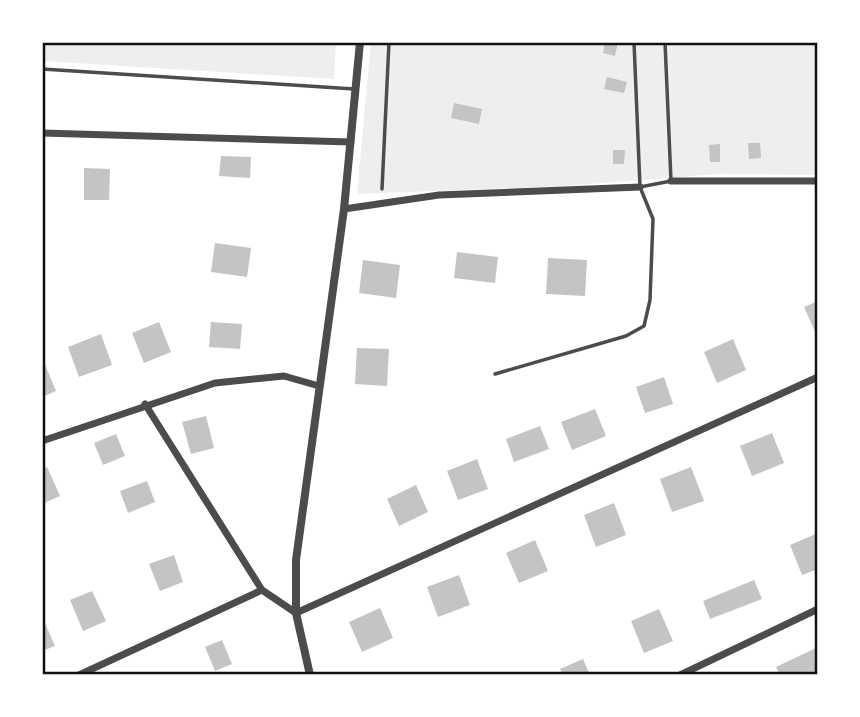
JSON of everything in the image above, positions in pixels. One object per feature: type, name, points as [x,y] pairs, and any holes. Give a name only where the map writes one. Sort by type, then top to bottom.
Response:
[{"type":"street","points":[[310,675],[296,613],[296,560],[344,209],[360,42]]},
{"type":"street","points":[[42,133],[351,142]]},
{"type":"street","points":[[671,181],[818,181]]},
{"type":"street","points":[[344,209],[439,195],[640,187]]},
{"type":"street","points":[[42,442],[145,404],[215,383],[284,376],[319,386]]},
{"type":"street","points":[[296,613],[818,377]]},
{"type":"street","points":[[145,404],[262,590],[296,613]]},
{"type":"street","points":[[79,675],[262,590]]},
{"type":"street","points":[[680,675],[818,609]]},
{"type":"lane","points":[[382,189],[388,42]]},
{"type":"lane","points":[[495,374],[626,336],[644,326],[650,300],[653,219],[640,187],[634,42]]},
{"type":"lane","points":[[640,187],[671,181],[665,42]]},
{"type":"lane","points":[[42,69],[356,89]]},
{"type":"shaded area","points":[[42,42],[336,42],[334,79],[42,61]]},
{"type":"shaded area","points":[[371,42],[818,42],[818,175],[717,174],[564,186],[357,194]]},
{"type":"building","points":[[605,42],[618,42],[615,56],[603,53]]},
{"type":"building","points":[[607,77],[627,82],[624,93],[604,89]]},
{"type":"building","points":[[454,103],[482,109],[479,124],[451,118]]},
{"type":"building","points":[[748,143],[760,143],[761,158],[749,159]]},
{"type":"building","points":[[720,144],[720,162],[710,162],[709,145]]},
{"type":"building","points":[[613,150],[625,150],[624,164],[613,164]]},
{"type":"building","points":[[221,156],[251,157],[250,178],[219,176]]},
{"type":"building","points":[[84,168],[110,169],[109,200],[84,200]]},
{"type":"building","points":[[215,243],[251,248],[247,277],[211,272]]},
{"type":"building","points":[[457,252],[498,257],[495,283],[454,278]]},
{"type":"building","points":[[548,258],[587,260],[585,296],[546,294]]},
{"type":"building","points":[[363,260],[400,265],[396,298],[359,293]]},
{"type":"building","points":[[818,301],[818,333],[816,334],[804,307]]},
{"type":"building","points":[[159,322],[171,352],[144,363],[132,333]]},
{"type":"building","points":[[211,322],[242,324],[240,349],[209,347]]},
{"type":"building","points":[[101,334],[112,365],[79,377],[68,347]]},
{"type":"building","points":[[733,339],[746,370],[717,383],[704,352]]},
{"type":"building","points":[[357,348],[389,349],[387,386],[355,384]]},
{"type":"building","points":[[44,362],[56,391],[42,397],[42,363]]},
{"type":"building","points":[[664,377],[673,404],[645,413],[636,387]]},
{"type":"building","points":[[595,409],[606,436],[572,450],[561,422]]},
{"type":"building","points":[[206,416],[214,448],[191,454],[182,422]]},
{"type":"building","points":[[540,426],[549,449],[514,462],[506,439]]},
{"type":"building","points":[[772,433],[784,463],[752,476],[740,446]]},
{"type":"building","points":[[116,434],[125,456],[103,465],[94,443]]},
{"type":"building","points":[[477,459],[488,489],[458,500],[447,471]]},
{"type":"building","points":[[47,467],[60,496],[42,504],[42,469]]},
{"type":"building","points":[[691,467],[704,501],[672,512],[660,479]]},
{"type":"building","points":[[147,481],[155,502],[128,513],[120,491]]},
{"type":"building","points":[[416,485],[428,512],[399,526],[387,499]]},
{"type":"building","points":[[614,503],[626,535],[596,547],[584,515]]},
{"type":"building","points":[[818,533],[818,569],[802,575],[790,545]]},
{"type":"building","points":[[535,540],[548,571],[519,583],[506,553]]},
{"type":"building","points":[[174,555],[183,582],[160,591],[149,564]]},
{"type":"building","points":[[459,575],[470,605],[438,617],[427,587]]},
{"type":"building","points":[[754,580],[762,599],[710,619],[703,601]]},
{"type":"building","points":[[92,591],[106,621],[83,631],[70,600]]},
{"type":"building","points":[[380,608],[393,638],[362,652],[349,622]]},
{"type":"building","points":[[659,609],[673,641],[644,653],[631,621]]},
{"type":"building","points":[[45,623],[55,646],[42,651],[42,625]]},
{"type":"building","points":[[222,640],[232,664],[215,671],[205,647]]},
{"type":"building","points":[[818,647],[818,675],[780,675],[776,667]]},
{"type":"building","points":[[583,659],[590,675],[563,675],[560,669]]}]
